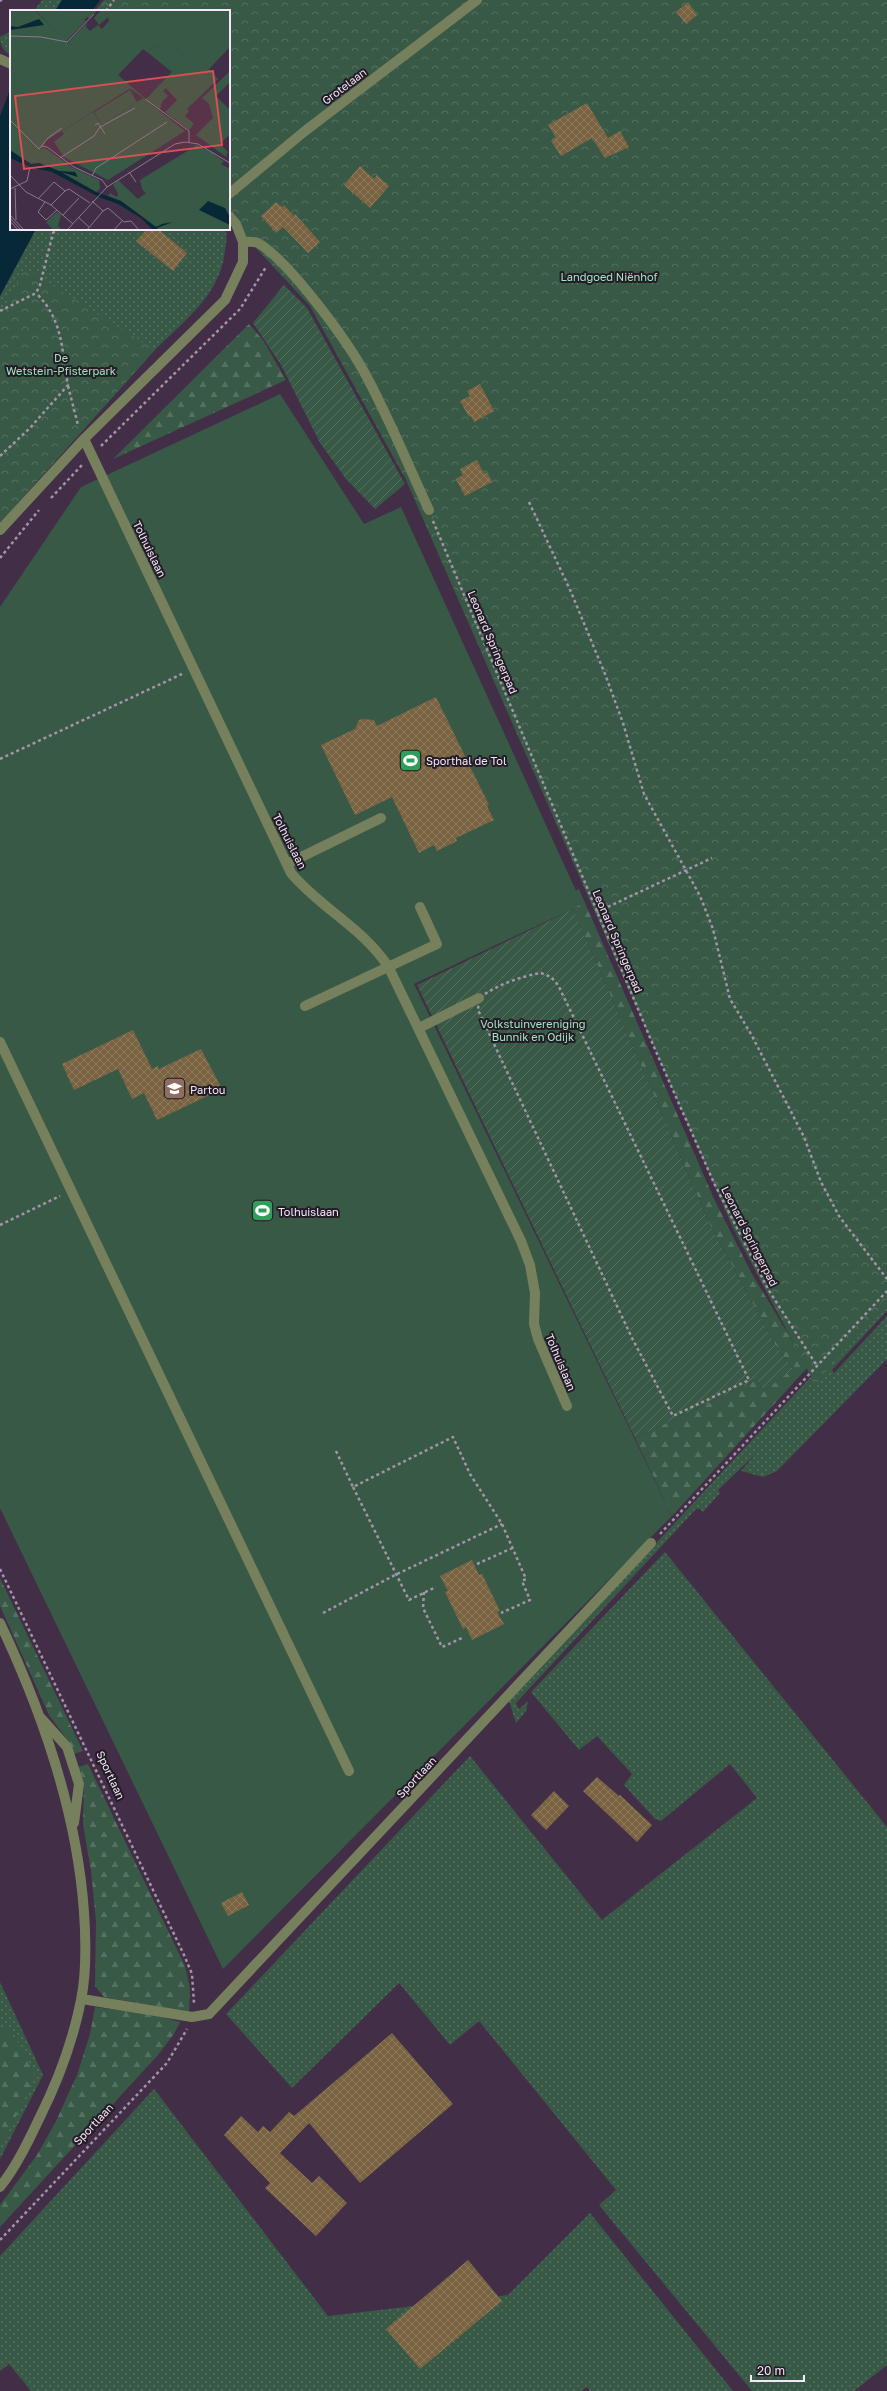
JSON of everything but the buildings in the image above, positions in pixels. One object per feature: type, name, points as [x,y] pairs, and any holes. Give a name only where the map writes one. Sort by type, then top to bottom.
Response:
[{"type":"street","name":"Grotelaan","points":[[230,193],[305,131],[477,0]]},
{"type":"street","points":[[0,59],[10,64]]},
{"type":"street","points":[[0,530],[84,439],[225,300],[243,262],[243,242],[236,224],[230,217]]},
{"type":"street","points":[[243,242],[257,243],[273,256],[311,296],[363,370],[429,510]]},
{"type":"street","name":"Tolhuislaan","points":[[84,439],[287,864],[301,885],[374,948],[389,968],[419,1028],[521,1241],[530,1265],[535,1293],[534,1324],[538,1339],[567,1406]]},
{"type":"street","points":[[287,864],[381,818]]},
{"type":"street","points":[[305,1006],[389,968],[437,944],[420,908]]},
{"type":"street","points":[[419,1028],[479,998]]},
{"type":"street","points":[[0,1042],[349,1771]]},
{"type":"street","name":"Sportlaan","points":[[82,1998],[192,2017],[210,2014],[651,1543]]},
{"type":"street","points":[[0,1623],[38,1715],[56,1766],[74,1829],[82,1888],[87,1948],[82,1998],[68,2051],[48,2102],[27,2143],[0,2187]]},
{"type":"street","points":[[38,1715],[68,1747],[79,1784],[74,1829]]},
{"type":"path","points":[[107,10],[114,0]]},
{"type":"path","points":[[0,311],[36,293],[40,285],[52,233],[56,230]]},
{"type":"path","points":[[45,504],[91,455],[240,310],[273,256]]},
{"type":"path","points":[[36,293],[45,302],[58,324],[68,385],[75,416],[84,439]]},
{"type":"path","points":[[0,456],[30,428],[68,385]]},
{"type":"path","points":[[529,502],[571,592],[605,674],[623,723],[644,794],[687,869],[714,929],[730,999],[751,1034],[804,1137],[821,1182],[839,1216],[887,1279]]},
{"type":"path","points":[[0,558],[40,509]]},
{"type":"path","name":"Leonard Springerpad","points":[[429,510],[597,912],[714,1183],[768,1289],[817,1366]]},
{"type":"path","points":[[0,759],[193,669]]},
{"type":"path","points":[[597,912],[712,858]]},
{"type":"path","points":[[541,973],[552,977],[558,985],[749,1380],[673,1416],[632,1338],[478,1010],[479,998],[487,992],[530,974],[541,973]]},
{"type":"path","points":[[0,1225],[72,1191]]},
{"type":"path","points":[[651,1543],[887,1291]]},
{"type":"path","points":[[353,1487],[453,1437],[470,1474],[502,1524],[526,1580],[522,1581],[530,1600],[502,1613]]},
{"type":"path","points":[[336,1451],[395,1575],[409,1600],[436,1587]]},
{"type":"path","points":[[323,1613],[395,1575],[502,1524]]},
{"type":"path","points":[[477,1564],[512,1548]]},
{"type":"path","name":"Sportlaan","points":[[0,1569],[184,1955],[192,1974],[195,1997],[192,2017],[182,2041],[167,2063],[0,2240]]},
{"type":"path","points":[[424,1592],[424,1608],[442,1648],[464,1636]]},
{"type":"green space","points":[[42,0],[62,0],[56,10],[35,10]]},
{"type":"green space","name":"Landgoed Niënhof","points":[[104,0],[887,0],[887,1304],[815,1384],[733,1228],[406,480],[310,306],[230,220],[230,10],[96,10]]},
{"type":"green space","points":[[10,32],[10,55],[3,48],[0,37]]},
{"type":"green space","points":[[35,230],[225,230],[225,250],[222,266],[217,280],[200,305],[155,350],[112,337],[0,340],[0,296]]},
{"type":"green space","name":"De Wetstein-Pfisterpark","points":[[25,268],[155,350],[0,523],[0,315]]},
{"type":"green space","points":[[284,285],[307,308],[405,484],[375,509],[346,479],[320,443],[281,365],[253,323]]},
{"type":"green space","points":[[249,324],[263,340],[286,380],[113,459]]},
{"type":"green space","name":"Tolhuislaan","points":[[280,394],[364,524],[401,507],[582,904],[414,984],[672,1516],[223,1969],[0,1508],[0,607],[81,487]]},
{"type":"green space","points":[[579,889],[715,1201],[752,1274],[808,1367],[672,1516],[635,1438],[757,1380],[764,1391],[793,1369],[775,1344],[711,1227],[573,909],[410,984],[474,936]]},
{"type":"green space","name":"Volkstuinvereniging Bunnik en Odijk","points":[[573,909],[711,1227],[775,1344],[793,1369],[764,1391],[757,1380],[635,1438],[417,985]]},
{"type":"green space","points":[[887,1295],[887,1311],[832,1370],[834,1373],[887,1316],[887,1359],[777,1471],[763,1477],[741,1471],[756,1454],[718,1490],[720,1493],[703,1512],[700,1509],[696,1509],[516,1703],[519,1709],[528,1701],[526,1711],[516,1723],[509,1701]]},
{"type":"green space","points":[[665,1552],[887,1827],[887,2365],[854,2391],[752,2391],[599,2205],[616,2190],[479,2021],[450,2045],[399,1983],[292,2088],[226,2014],[470,1756],[602,1920],[757,1798],[730,1764],[661,1821],[655,1819],[624,1785],[632,1774],[597,1736],[579,1750],[531,1692]]},
{"type":"green space","points":[[0,1578],[83,1751],[74,1754],[71,1745],[49,1715],[0,1606]]},
{"type":"green space","points":[[88,1764],[185,1966],[190,1988],[189,2012],[104,1997],[95,1986],[96,1921],[91,1871],[83,1824],[84,1783],[78,1767]]},
{"type":"green space","points":[[0,1982],[43,2075],[0,2159]]},
{"type":"green space","points":[[95,2007],[151,2014],[180,2022],[174,2034],[158,2055],[0,2227],[0,2205],[37,2155],[56,2121],[77,2075],[90,2034]]},
{"type":"green space","points":[[10,2028],[35,2072],[21,2107],[0,2147],[0,2029]]},
{"type":"green space","points":[[154,2089],[328,2316],[508,2295],[590,2213],[733,2391],[590,2391],[587,2387],[581,2391],[31,2391],[9,2364],[0,2371],[0,2256]]},
{"type":"water","points":[[62,0],[100,0],[93,10],[56,10]]},
{"type":"water","points":[[10,90],[10,230],[35,230],[0,296],[0,116]]},
{"type":"place","name":"Sporthal de Tol","points":[[411,760]]},
{"type":"place","name":"Partou","points":[[175,1089]]},
{"type":"place","name":"Tolhuislaan","points":[[262,1211]]}]
